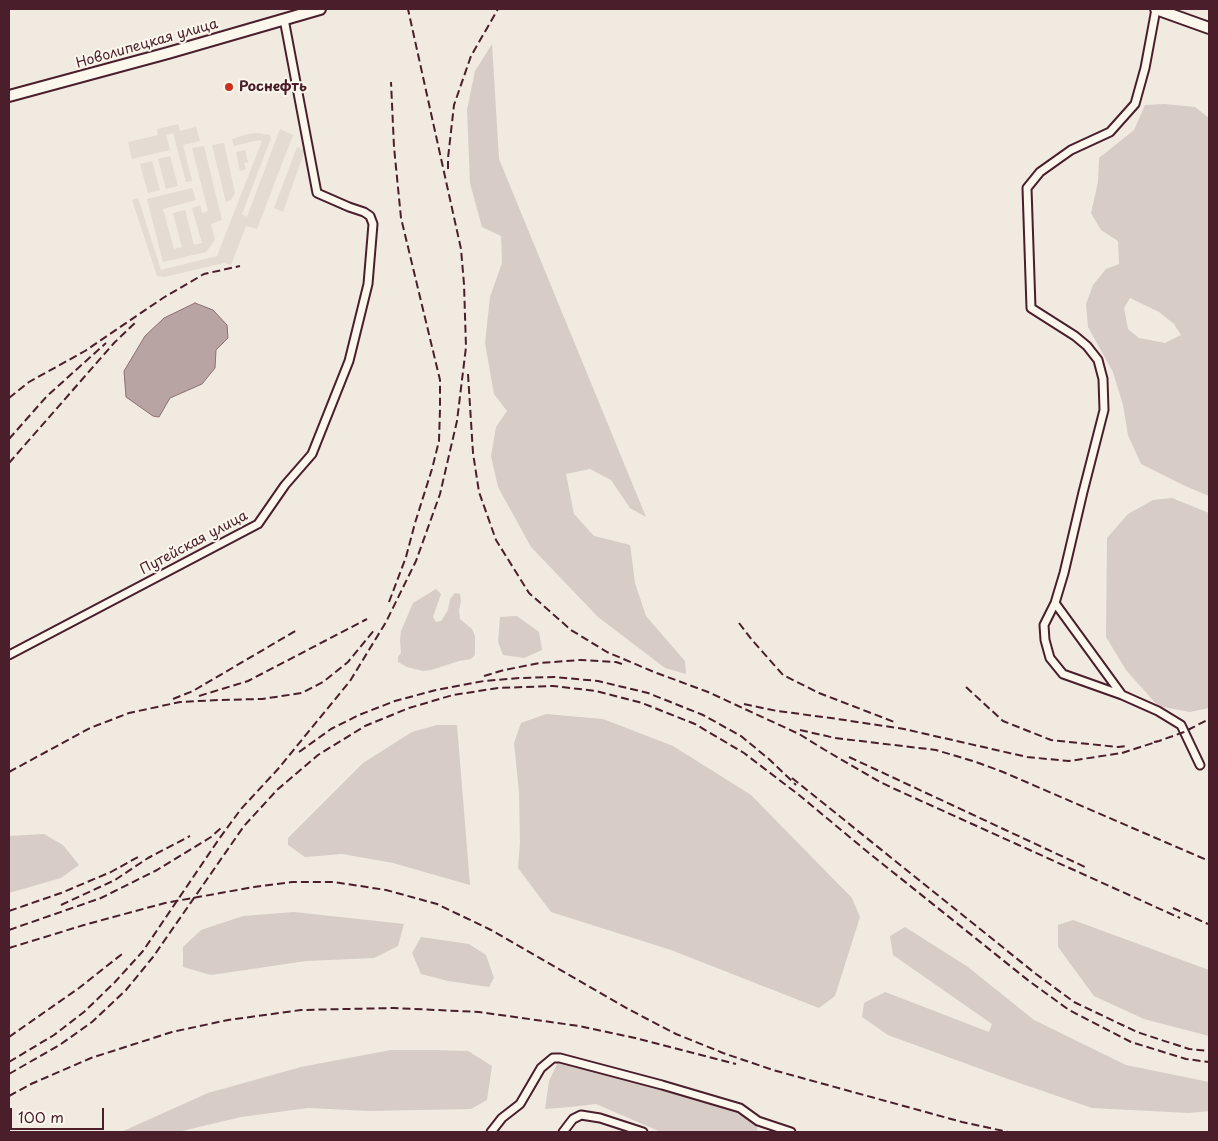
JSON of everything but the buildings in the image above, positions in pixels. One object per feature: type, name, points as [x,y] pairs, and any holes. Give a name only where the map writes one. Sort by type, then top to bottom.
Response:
[{"type":"street","name":"Новолипецкая улица","points":[[9,96],[320,9]]},
{"type":"street","points":[[1200,765],[1181,725],[1158,711],[1063,674],[1050,658],[1045,640],[1044,625],[1055,603],[1064,573],[1104,410],[1103,379],[1098,360],[1087,346],[1075,336],[1031,308],[1027,188],[1040,172],[1071,150],[1110,132],[1135,104],[1145,68],[1156,9],[1209,28]]},
{"type":"street","name":"Путейская улица","points":[[9,655],[258,524],[285,485],[312,454],[349,361],[368,284],[373,224],[370,216],[364,212],[317,192],[284,19]]},
{"type":"street","points":[[1055,603],[1122,696]]},
{"type":"street","points":[[491,1132],[502,1118],[520,1104],[541,1068],[553,1058],[560,1058],[662,1085],[740,1108],[758,1121],[791,1132]]},
{"type":"street","points":[[562,1132],[573,1119],[581,1115],[600,1118],[643,1132]]},
{"type":"shaded area","points":[[492,44],[499,159],[646,517],[630,508],[611,480],[590,469],[566,474],[574,514],[594,536],[630,545],[635,583],[646,616],[685,661],[686,674],[665,668],[598,617],[531,547],[498,487],[491,456],[496,427],[507,411],[494,394],[485,343],[490,297],[502,263],[501,236],[482,227],[470,183],[467,110],[475,71]]},
{"type":"shaded area","points":[[1164,104],[1195,107],[1209,118],[1209,496],[1141,464],[1128,435],[1123,405],[1113,372],[1088,327],[1086,304],[1093,285],[1106,269],[1119,264],[1118,241],[1101,230],[1091,213],[1098,182],[1099,158],[1134,130],[1145,105]],"holes":[[[1130,298],[1159,312],[1174,324],[1181,335],[1165,343],[1139,338],[1128,329],[1124,308]]]},
{"type":"shaded area","points":[[178,124],[180,131],[196,127],[200,141],[183,145],[192,181],[186,182],[173,133],[166,135],[170,150],[132,159],[128,142],[158,135],[157,129]]},
{"type":"shaded area","points":[[280,129],[293,135],[257,229],[246,226],[231,265],[224,263],[164,277],[157,276],[132,200],[138,198],[161,270],[217,256],[262,141],[259,140],[234,146],[232,139],[259,133],[270,135],[271,138],[242,214],[247,217]]},
{"type":"shaded area","points":[[224,143],[235,193],[231,200],[226,202],[212,145]]},
{"type":"shaded area","points":[[204,146],[222,220],[211,224],[215,240],[206,252],[163,262],[147,199],[192,188],[196,200],[163,209],[174,249],[182,247],[173,213],[185,210],[194,245],[202,243],[192,208],[200,205],[202,213],[208,211],[192,148]]},
{"type":"shaded area","points":[[297,147],[305,150],[283,212],[274,208]]},
{"type":"shaded area","points":[[245,150],[248,162],[244,163],[246,169],[240,171],[236,152]]},
{"type":"shaded area","points":[[170,156],[178,186],[166,189],[158,159]]},
{"type":"shaded area","points":[[152,161],[160,190],[148,193],[140,164]]},
{"type":"shaded area","points":[[195,303],[213,310],[227,325],[228,338],[216,350],[215,368],[202,384],[170,398],[159,417],[153,416],[126,397],[124,371],[145,336],[164,318]]},
{"type":"shaded area","points":[[1172,498],[1209,513],[1209,708],[1190,712],[1158,706],[1126,670],[1106,637],[1107,538],[1128,514],[1153,500]]},
{"type":"shaded area","points":[[436,589],[441,594],[433,617],[436,622],[441,621],[448,610],[450,599],[455,593],[460,594],[460,619],[472,629],[475,636],[475,655],[471,659],[431,670],[423,671],[407,667],[398,662],[398,657],[401,653],[401,631],[413,603]]},
{"type":"shaded area","points":[[517,616],[539,632],[542,650],[524,658],[503,655],[498,642],[500,617]]},
{"type":"shaded area","points":[[546,714],[603,719],[673,746],[751,795],[852,898],[860,917],[835,996],[819,1008],[671,950],[551,912],[518,868],[520,843],[519,792],[514,743],[521,723]]},
{"type":"shaded area","points":[[437,725],[457,725],[470,885],[393,863],[342,854],[305,857],[288,845],[288,838],[363,763],[412,732]]},
{"type":"shaded area","points":[[44,834],[63,845],[79,865],[61,878],[9,893],[9,836]]},
{"type":"shaded area","points":[[294,912],[404,924],[398,946],[374,958],[306,961],[211,975],[183,967],[183,947],[201,930],[243,916]]},
{"type":"shaded area","points":[[1073,920],[1209,970],[1209,1036],[1144,1019],[1094,996],[1058,947],[1058,925]]},
{"type":"shaded area","points":[[905,927],[968,967],[1034,1020],[1126,1065],[1209,1082],[1209,1111],[1189,1113],[1092,1108],[888,1035],[862,1017],[864,1003],[885,992],[989,1032],[992,1024],[893,955],[890,936]]},
{"type":"shaded area","points":[[421,937],[469,944],[486,955],[494,978],[489,987],[448,981],[421,974],[412,953]]},
{"type":"shaded area","points":[[391,1050],[468,1051],[492,1066],[487,1100],[471,1109],[369,1111],[308,1108],[241,1117],[178,1132],[121,1132],[208,1093],[301,1067]]},
{"type":"shaded area","points":[[560,1058],[740,1108],[758,1121],[757,1132],[661,1132],[596,1104],[545,1109],[549,1081]]},
{"type":"railway","points":[[9,1062],[54,1035],[84,1012],[143,951],[241,809],[278,769],[350,681],[386,622],[416,561],[440,494],[457,421],[466,347],[461,249],[408,9]]},
{"type":"railway","points":[[448,169],[454,105],[471,56],[498,9]]},
{"type":"railway","points":[[389,602],[406,557],[432,469],[439,441],[440,409],[440,380],[401,218],[394,147],[391,82]]},
{"type":"railway","points":[[9,398],[29,382],[85,351],[163,298],[204,274],[240,266]]},
{"type":"railway","points":[[9,463],[114,343],[137,321]]},
{"type":"railway","points":[[9,439],[47,396],[106,343]]},
{"type":"railway","points":[[468,374],[473,453],[479,492],[496,540],[529,593],[571,630],[607,652],[708,692],[799,734],[880,782],[1180,918]]},
{"type":"railway","points":[[199,696],[248,681],[367,619]]},
{"type":"railway","points":[[739,623],[783,675],[819,693],[897,723]]},
{"type":"railway","points":[[9,772],[90,728],[129,713],[180,702],[262,699],[302,693],[323,682],[348,662],[375,629]]},
{"type":"railway","points":[[173,699],[193,691],[297,630]]},
{"type":"railway","points":[[484,676],[540,663],[580,660],[616,662],[625,665]]},
{"type":"railway","points":[[299,752],[331,729],[359,715],[395,701],[436,690],[484,681],[554,677],[598,681],[648,693],[703,715],[741,736],[796,785]]},
{"type":"railway","points":[[9,1074],[61,1044],[92,1022],[126,990],[153,957],[244,826],[277,790],[318,755],[365,726],[409,708],[453,695],[498,688],[553,686],[596,691],[642,703],[695,724],[744,753],[799,795],[1029,981],[1069,1010],[1131,1042],[1186,1059],[1209,1062]]},
{"type":"railway","points":[[966,687],[1003,721],[1051,740],[1118,747],[1127,746]]},
{"type":"railway","points":[[744,704],[777,711],[904,729],[1027,757],[1069,761],[1122,753],[1159,741]]},
{"type":"railway","points":[[1154,742],[1184,732],[1209,719]]},
{"type":"railway","points":[[800,730],[835,738],[936,750],[976,762],[1209,861]]},
{"type":"railway","points":[[849,757],[1085,867]]},
{"type":"railway","points":[[792,778],[1036,974],[1074,1002],[1137,1032],[1189,1049],[1209,1051]]},
{"type":"railway","points":[[9,930],[101,898],[157,870],[211,837],[221,828]]},
{"type":"railway","points":[[61,905],[115,880],[148,858],[190,836]]},
{"type":"railway","points":[[9,911],[61,893],[111,872],[138,857]]},
{"type":"railway","points":[[9,948],[165,903],[254,887],[292,882],[334,882],[386,890],[437,904],[491,930],[630,1010],[676,1034],[723,1053],[773,1070],[962,1122],[1008,1132]]},
{"type":"railway","points":[[1173,908],[1208,924]]},
{"type":"railway","points":[[9,1037],[79,988],[122,954]]},
{"type":"railway","points":[[9,1096],[31,1084],[91,1058],[172,1032],[228,1020],[301,1010],[394,1008],[479,1012],[579,1026],[635,1038],[736,1064]]},
{"type":"place","name":"Роснефть","points":[[229,87]]}]
